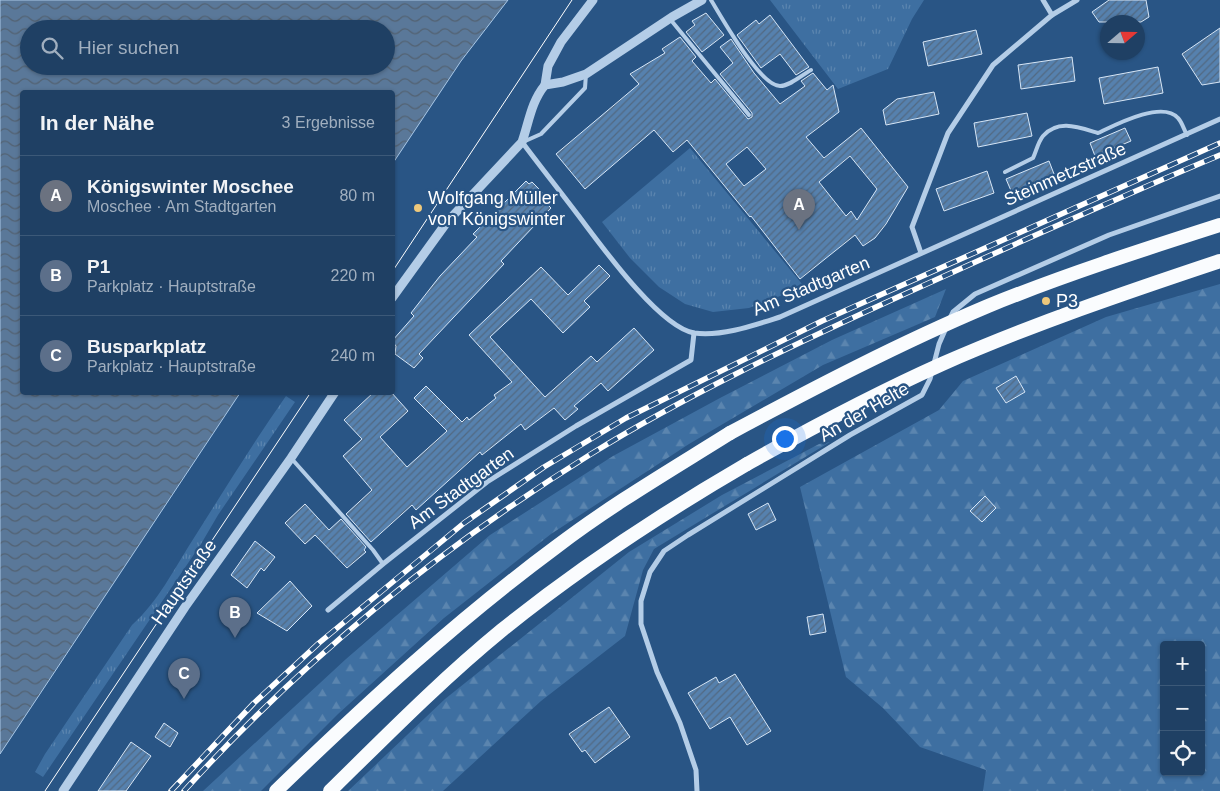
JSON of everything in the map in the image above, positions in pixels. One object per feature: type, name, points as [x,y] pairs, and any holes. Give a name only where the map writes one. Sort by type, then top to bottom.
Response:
[{"type":"highway","points":[[276,791],[409,665],[480,606],[556,547],[611,508],[730,433],[869,361],[988,306],[1110,260],[1220,225]]},
{"type":"highway","points":[[330,791],[433,692],[501,631],[576,573],[684,500],[809,429],[874,396],[944,364],[1123,294],[1220,261]]},
{"type":"street","points":[[395,294],[446,222],[522,142],[527,129],[530,110],[538,93],[546,84],[548,66],[561,42],[593,0]]},
{"type":"street","points":[[546,84],[563,82],[586,74],[702,0]]},
{"type":"street","points":[[1043,0],[1052,15]]},
{"type":"street","points":[[921,254],[912,228],[948,132],[993,65],[1052,15],[1076,0]]},
{"type":"street","name":"Steinmetzstraße","points":[[921,254],[1220,120]]},
{"type":"street","points":[[522,142],[618,268],[660,313],[676,325],[694,333]]},
{"type":"street","name":"An der Helte","points":[[697,791],[696,770],[680,723],[657,672],[641,624],[641,600],[643,593],[650,572],[664,552],[850,435],[922,395],[930,379],[939,344],[952,312],[974,294],[1108,235],[1220,196]]},
{"type":"street","name":"Am Stadtgarten","points":[[328,610],[487,482],[576,426],[692,360],[694,333],[723,332],[750,327],[780,317],[921,254]]},
{"type":"street","name":"Hauptstraße","points":[[62,791],[185,607],[291,458],[332,395]]},
{"type":"lane","points":[[711,0],[735,40],[766,79],[775,86],[782,86],[810,70]]},
{"type":"lane","points":[[670,19],[749,115]]},
{"type":"lane","points":[[522,142],[541,134],[586,88],[586,74]]},
{"type":"lane","points":[[1005,172],[1033,158],[1042,137],[1057,126],[1075,126],[1098,133],[1134,117],[1164,111],[1178,117],[1187,135]]},
{"type":"lane","points":[[291,458],[383,564]]},
{"type":"green space","points":[[770,0],[924,0],[912,19],[888,69],[838,89]]},
{"type":"green space","points":[[690,148],[802,284],[780,296],[749,308],[713,312],[685,304],[659,287],[630,258],[602,222]]},
{"type":"green space","points":[[1220,284],[1220,791],[983,791],[986,770],[920,747],[883,708],[846,677],[800,487],[939,410],[963,381],[1106,317]]},
{"type":"green space","points":[[946,289],[935,317],[823,365],[689,444],[551,534],[444,618],[338,714],[261,791],[203,791],[346,659],[490,535],[613,456],[720,398],[832,340]]},
{"type":"green space","points":[[286,396],[295,402],[218,515],[201,544],[43,777],[35,772],[45,754],[132,625],[150,606],[165,585],[238,468]]},
{"type":"green space","points":[[830,442],[654,549],[643,570],[625,636],[541,701],[443,791],[348,791],[445,699],[629,552],[722,495],[819,444]]},
{"type":"water","points":[[0,0],[508,0],[461,61],[395,160],[395,90],[20,90],[20,395],[239,395],[0,754]]},
{"type":"building","points":[[1109,0],[1146,0],[1149,17],[1145,20],[1145,15],[1100,15],[1099,22],[1092,12]]},
{"type":"building","points":[[706,13],[724,35],[702,52],[686,32],[695,25],[692,21]]},
{"type":"building","points":[[770,15],[809,67],[796,75],[780,54],[761,68],[737,35],[756,20],[759,24]]},
{"type":"building","points":[[1220,28],[1220,82],[1202,85],[1182,54]]},
{"type":"building","points":[[976,30],[982,54],[928,66],[923,42]]},
{"type":"building","points":[[680,37],[696,57],[692,61],[711,83],[715,79],[748,119],[752,117],[752,113],[720,74],[733,63],[720,47],[731,39],[754,73],[780,104],[805,86],[801,81],[813,73],[827,90],[833,85],[839,112],[806,137],[824,158],[861,128],[908,187],[886,224],[875,238],[863,246],[855,235],[800,279],[751,216],[687,140],[673,152],[654,130],[585,189],[556,154],[639,84],[630,74],[665,53],[662,49]],"holes":[[[747,147],[766,169],[744,186],[726,164]],[[850,156],[877,189],[857,220],[851,211],[846,216],[819,182]]]},
{"type":"building","points":[[1072,57],[1075,81],[1021,89],[1018,65]]},
{"type":"building","points":[[1158,67],[1163,93],[1104,104],[1099,78]]},
{"type":"building","points":[[934,92],[939,114],[886,125],[883,110],[897,99]]},
{"type":"building","points":[[1027,113],[1032,136],[978,147],[974,123]]},
{"type":"building","points":[[1125,128],[1131,141],[1095,156],[1090,143]]},
{"type":"building","points":[[1049,161],[1054,174],[1012,193],[1006,179]]},
{"type":"building","points":[[987,171],[994,193],[944,211],[936,189]]},
{"type":"building","points":[[526,181],[529,184],[532,182],[549,200],[546,203],[551,208],[501,261],[504,264],[419,354],[423,358],[414,368],[395,354],[395,338],[414,316],[411,313],[440,276],[477,237],[473,234]]},
{"type":"building","points":[[599,265],[610,276],[584,301],[590,307],[563,333],[531,299],[490,337],[545,397],[591,356],[597,362],[634,328],[654,350],[608,391],[601,383],[574,406],[578,409],[565,420],[554,408],[525,430],[521,424],[482,455],[480,452],[416,510],[412,505],[371,542],[346,514],[372,490],[343,456],[362,439],[344,420],[371,395],[394,395],[408,411],[380,437],[407,467],[447,431],[414,398],[426,386],[462,422],[467,417],[469,420],[496,398],[494,395],[512,382],[469,335],[541,267],[568,295]]},
{"type":"building","points":[[1016,376],[1025,392],[1006,403],[996,388]]},
{"type":"building","points":[[985,496],[996,508],[982,522],[970,511]]},
{"type":"building","points":[[768,503],[776,520],[756,530],[748,514]]},
{"type":"building","points":[[305,504],[329,530],[341,519],[366,547],[364,550],[366,552],[347,568],[315,535],[305,544],[285,523]]},
{"type":"building","points":[[255,541],[275,557],[264,571],[261,568],[247,588],[231,575]]},
{"type":"building","points":[[290,581],[312,606],[287,631],[257,613]]},
{"type":"building","points":[[823,614],[826,632],[810,635],[807,617]]},
{"type":"building","points":[[735,674],[771,731],[747,745],[730,717],[710,729],[688,693],[716,677],[719,683]]},
{"type":"building","points":[[609,707],[630,737],[595,763],[585,750],[582,752],[569,734]]},
{"type":"building","points":[[164,723],[178,733],[170,747],[155,737]]},
{"type":"building","points":[[131,742],[151,756],[126,791],[98,791]]},
{"type":"tram line","points":[[395,267],[572,0]]},
{"type":"tram line","points":[[45,791],[309,395]]},
{"type":"railway","points":[[171,791],[254,703],[319,643],[464,523],[544,467],[626,418],[822,321],[1220,143]]},
{"type":"railway","points":[[184,791],[277,696],[376,608],[481,527],[591,454],[663,412],[812,337],[1011,246],[1220,155]]},
{"type":"place","name":"Wolfgang Müller von Königswinter","points":[[418,208]]},
{"type":"place","name":"Königswinter Moschee","points":[[799,230]]},
{"type":"place","name":"P3","points":[[1046,301]]},
{"type":"place","name":"P1","points":[[235,638]]},
{"type":"place","name":"Busparkplatz","points":[[184,699]]}]
